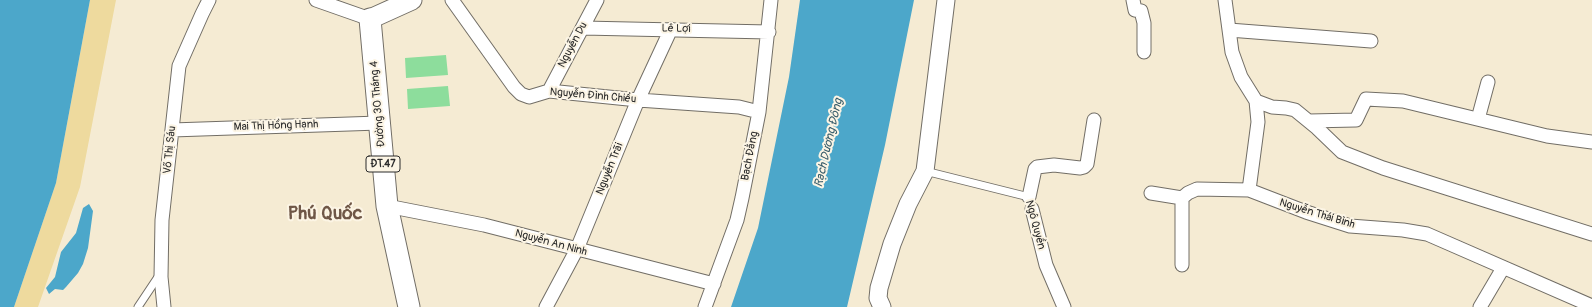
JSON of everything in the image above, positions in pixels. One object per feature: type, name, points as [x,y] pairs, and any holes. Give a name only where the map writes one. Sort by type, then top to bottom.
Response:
[{"type":"main road","points":[[370,19],[412,0]]},
{"type":"main road","name":"Đường 30 Tháng 4","points":[[370,19],[387,206],[409,307]]},
{"type":"street","name":"Võ Thị Sáu","points":[[164,307],[161,272],[162,220],[179,66],[202,14],[210,0]]},
{"type":"street","points":[[316,0],[370,19]]},
{"type":"street","name":"Nguyễn Đình Chiểu","points":[[452,0],[514,87],[521,94],[530,97],[549,90],[638,100],[739,107],[759,112]]},
{"type":"street","name":"Nguyễn Du","points":[[549,90],[597,0]]},
{"type":"street","name":"Bạch Đằng","points":[[705,307],[737,220],[759,112],[769,32],[771,0]]},
{"type":"street","points":[[879,304],[879,288],[892,244],[908,204],[925,171],[946,0]]},
{"type":"street","points":[[1133,0],[1135,10],[1141,11],[1144,23],[1144,52]]},
{"type":"street","points":[[1225,0],[1232,52],[1242,77],[1256,101],[1258,122],[1249,190]]},
{"type":"street","name":"Lê Lợi","points":[[583,28],[769,32]]},
{"type":"street","name":"Nguyễn Trãi","points":[[546,307],[577,249],[638,100],[671,29]]},
{"type":"street","points":[[1229,30],[1371,41]]},
{"type":"street","points":[[1478,119],[1488,82]]},
{"type":"street","points":[[1309,121],[1356,120],[1366,98],[1403,101],[1547,136],[1592,142]]},
{"type":"street","points":[[1256,101],[1272,107],[1294,110],[1309,121],[1342,152],[1383,168],[1592,234]]},
{"type":"street","points":[[1031,203],[1035,169],[1038,167],[1054,165],[1084,168],[1094,120]]},
{"type":"street","name":"Mai Thị Hồng Hạnh","points":[[172,130],[379,123]]},
{"type":"street","name":"Nguyễn Thái Bình","points":[[1182,198],[1188,193],[1198,189],[1249,190],[1306,212],[1350,226],[1403,230],[1427,234],[1592,306]]},
{"type":"street","points":[[1151,193],[1182,198],[1182,265]]},
{"type":"street","name":"Ngô Quyền","points":[[1031,203],[1046,265],[1064,307]]},
{"type":"street","name":"Nguyễn An Ninh","points":[[387,206],[484,225],[714,284]]},
{"type":"street","points":[[1480,307],[1503,268]]},
{"type":"lane","name":"Ngô Quyền","points":[[925,171],[1031,203]]},
{"type":"lane","points":[[138,307],[161,272]]},
{"type":"green space","points":[[446,55],[448,75],[406,78],[405,58]]},
{"type":"green space","points":[[448,86],[450,106],[408,109],[407,89]]},
{"type":"sand","points":[[90,0],[116,0],[80,187],[38,307],[14,307],[56,183]]},
{"type":"water","points":[[0,0],[90,0],[56,183],[14,307],[0,307]]},
{"type":"water","name":"Rạch Dương Đông","points":[[800,0],[914,0],[885,145],[847,307],[731,307],[758,228],[789,77]]},
{"type":"water","points":[[89,204],[93,211],[88,248],[83,264],[78,273],[63,290],[55,289],[49,294],[46,288],[55,277],[61,252],[76,233],[83,208]]},
{"type":"district","name":"Phú Quốc","points":[[325,214]]}]
